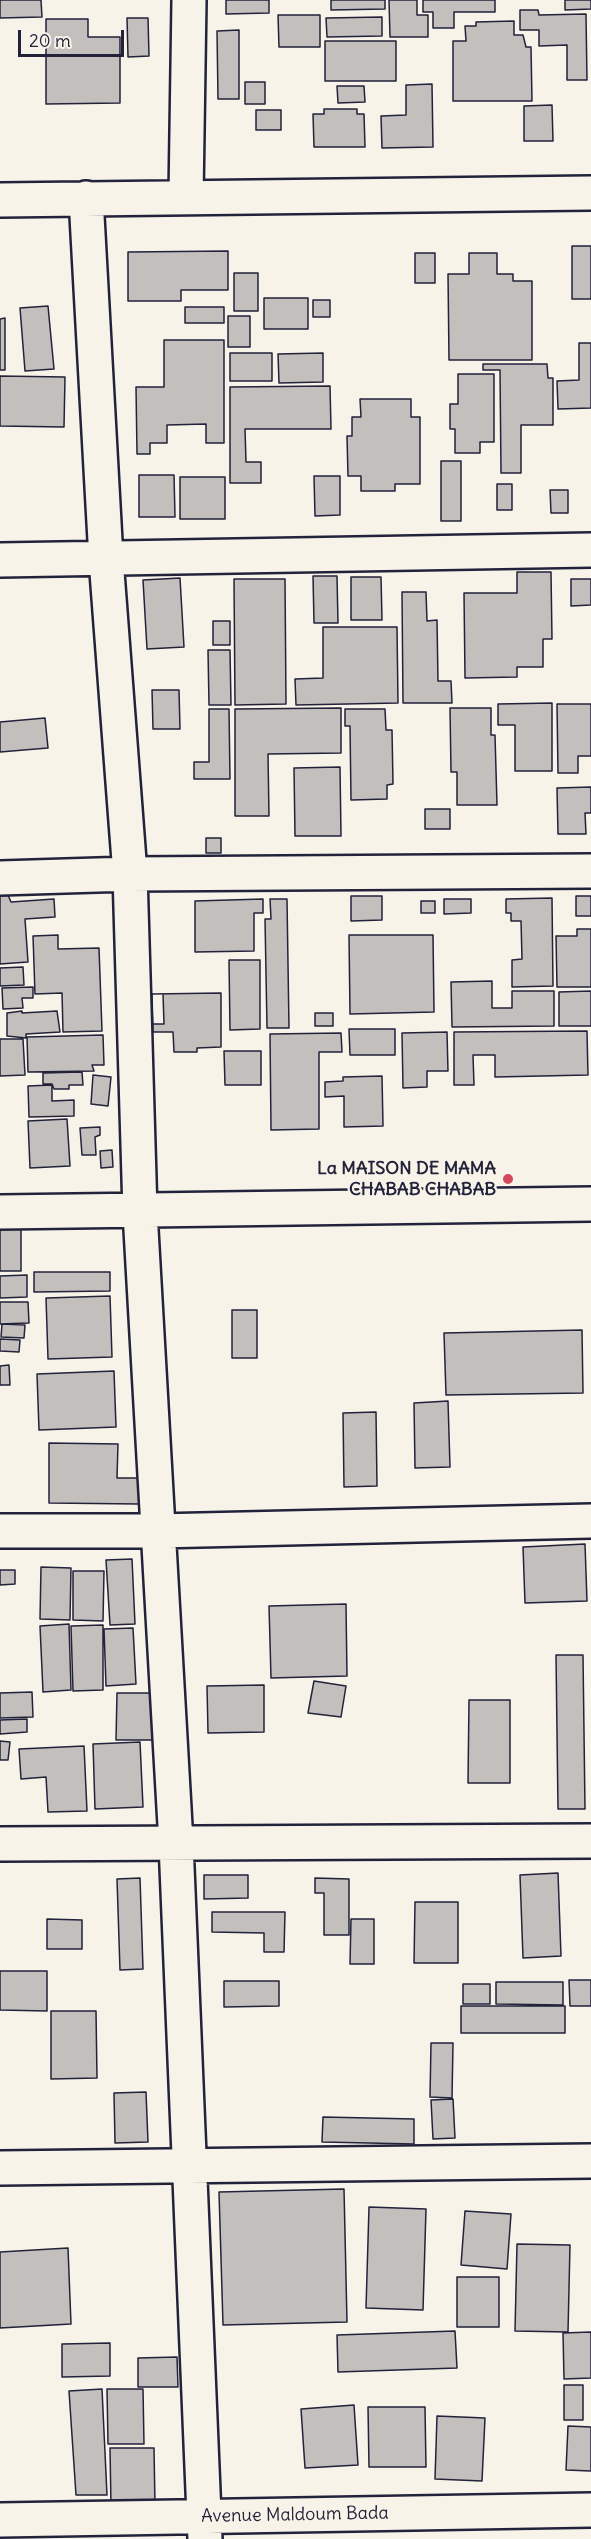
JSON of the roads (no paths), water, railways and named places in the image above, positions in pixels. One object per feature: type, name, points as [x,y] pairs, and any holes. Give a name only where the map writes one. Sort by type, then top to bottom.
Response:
[{"type":"street","points":[[186,197],[189,0]]},
{"type":"street","points":[[0,200],[591,193]]},
{"type":"street","points":[[86,198],[106,559],[130,874],[140,1212],[176,1843],[205,2528]]},
{"type":"street","points":[[0,560],[591,550]]},
{"type":"street","points":[[0,878],[130,874],[591,871]]},
{"type":"street","points":[[0,1212],[140,1212],[591,1204]]},
{"type":"street","points":[[0,1532],[157,1531],[591,1521]]},
{"type":"street","points":[[0,1844],[591,1841]]},
{"type":"street","points":[[0,2168],[591,2161]]},
{"type":"street","name":"Avenue Maldoum Bada","points":[[0,2520],[205,2528],[591,2510]]},
{"type":"place","name":"La MAISON DE MAMA CHABAB CHABAB","points":[[508,1179]]}]
